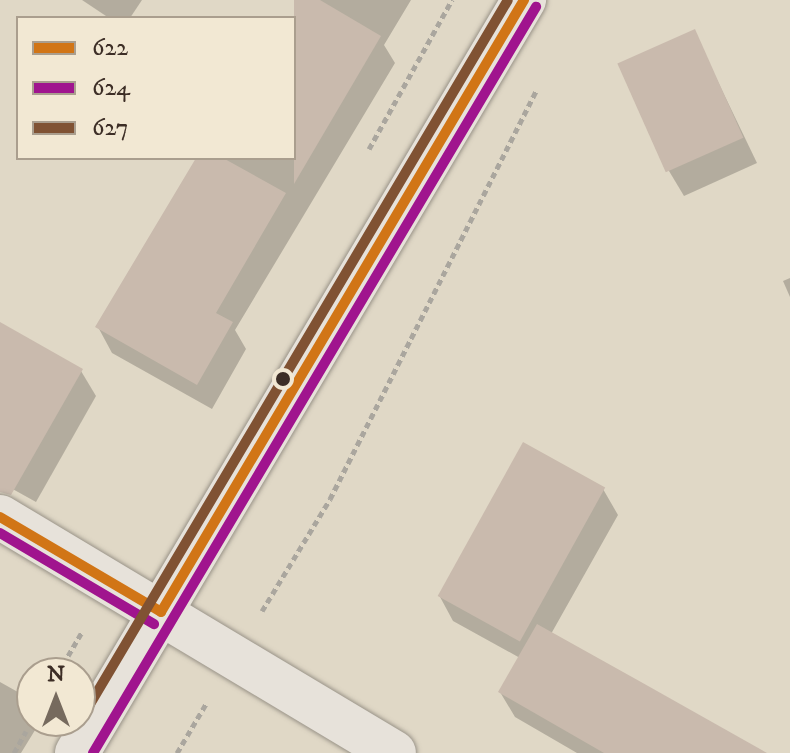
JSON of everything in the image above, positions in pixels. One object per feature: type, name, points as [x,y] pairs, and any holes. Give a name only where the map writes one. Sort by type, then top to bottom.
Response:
[{"type":"street","points":[[77,753],[524,0]]},
{"type":"street","points":[[0,517],[394,753]]},
{"type":"path","points":[[177,753],[330,499],[539,86]]},
{"type":"path","points":[[67,657],[70,652]]},
{"type":"building","points":[[294,0],[320,0],[381,36],[294,184],[296,16]]},
{"type":"building","points":[[695,29],[743,138],[666,172],[617,64]]},
{"type":"building","points":[[195,160],[227,160],[286,193],[216,313],[233,322],[197,385],[95,327]]},
{"type":"building","points":[[0,322],[83,369],[11,495],[0,492]]},
{"type":"building","points":[[523,442],[605,488],[520,642],[438,596]]},
{"type":"building","points":[[537,624],[767,753],[604,753],[498,692]]},
{"type":"transit line","name":"627","points":[[96,694],[508,0]]},
{"type":"transit line","name":"622","points":[[161,612],[524,0]]},
{"type":"transit line","name":"624","points":[[93,753],[536,7]]},
{"type":"transit line","name":"622","points":[[0,517],[161,612]]},
{"type":"transit line","name":"624","points":[[0,533],[154,624]]}]
